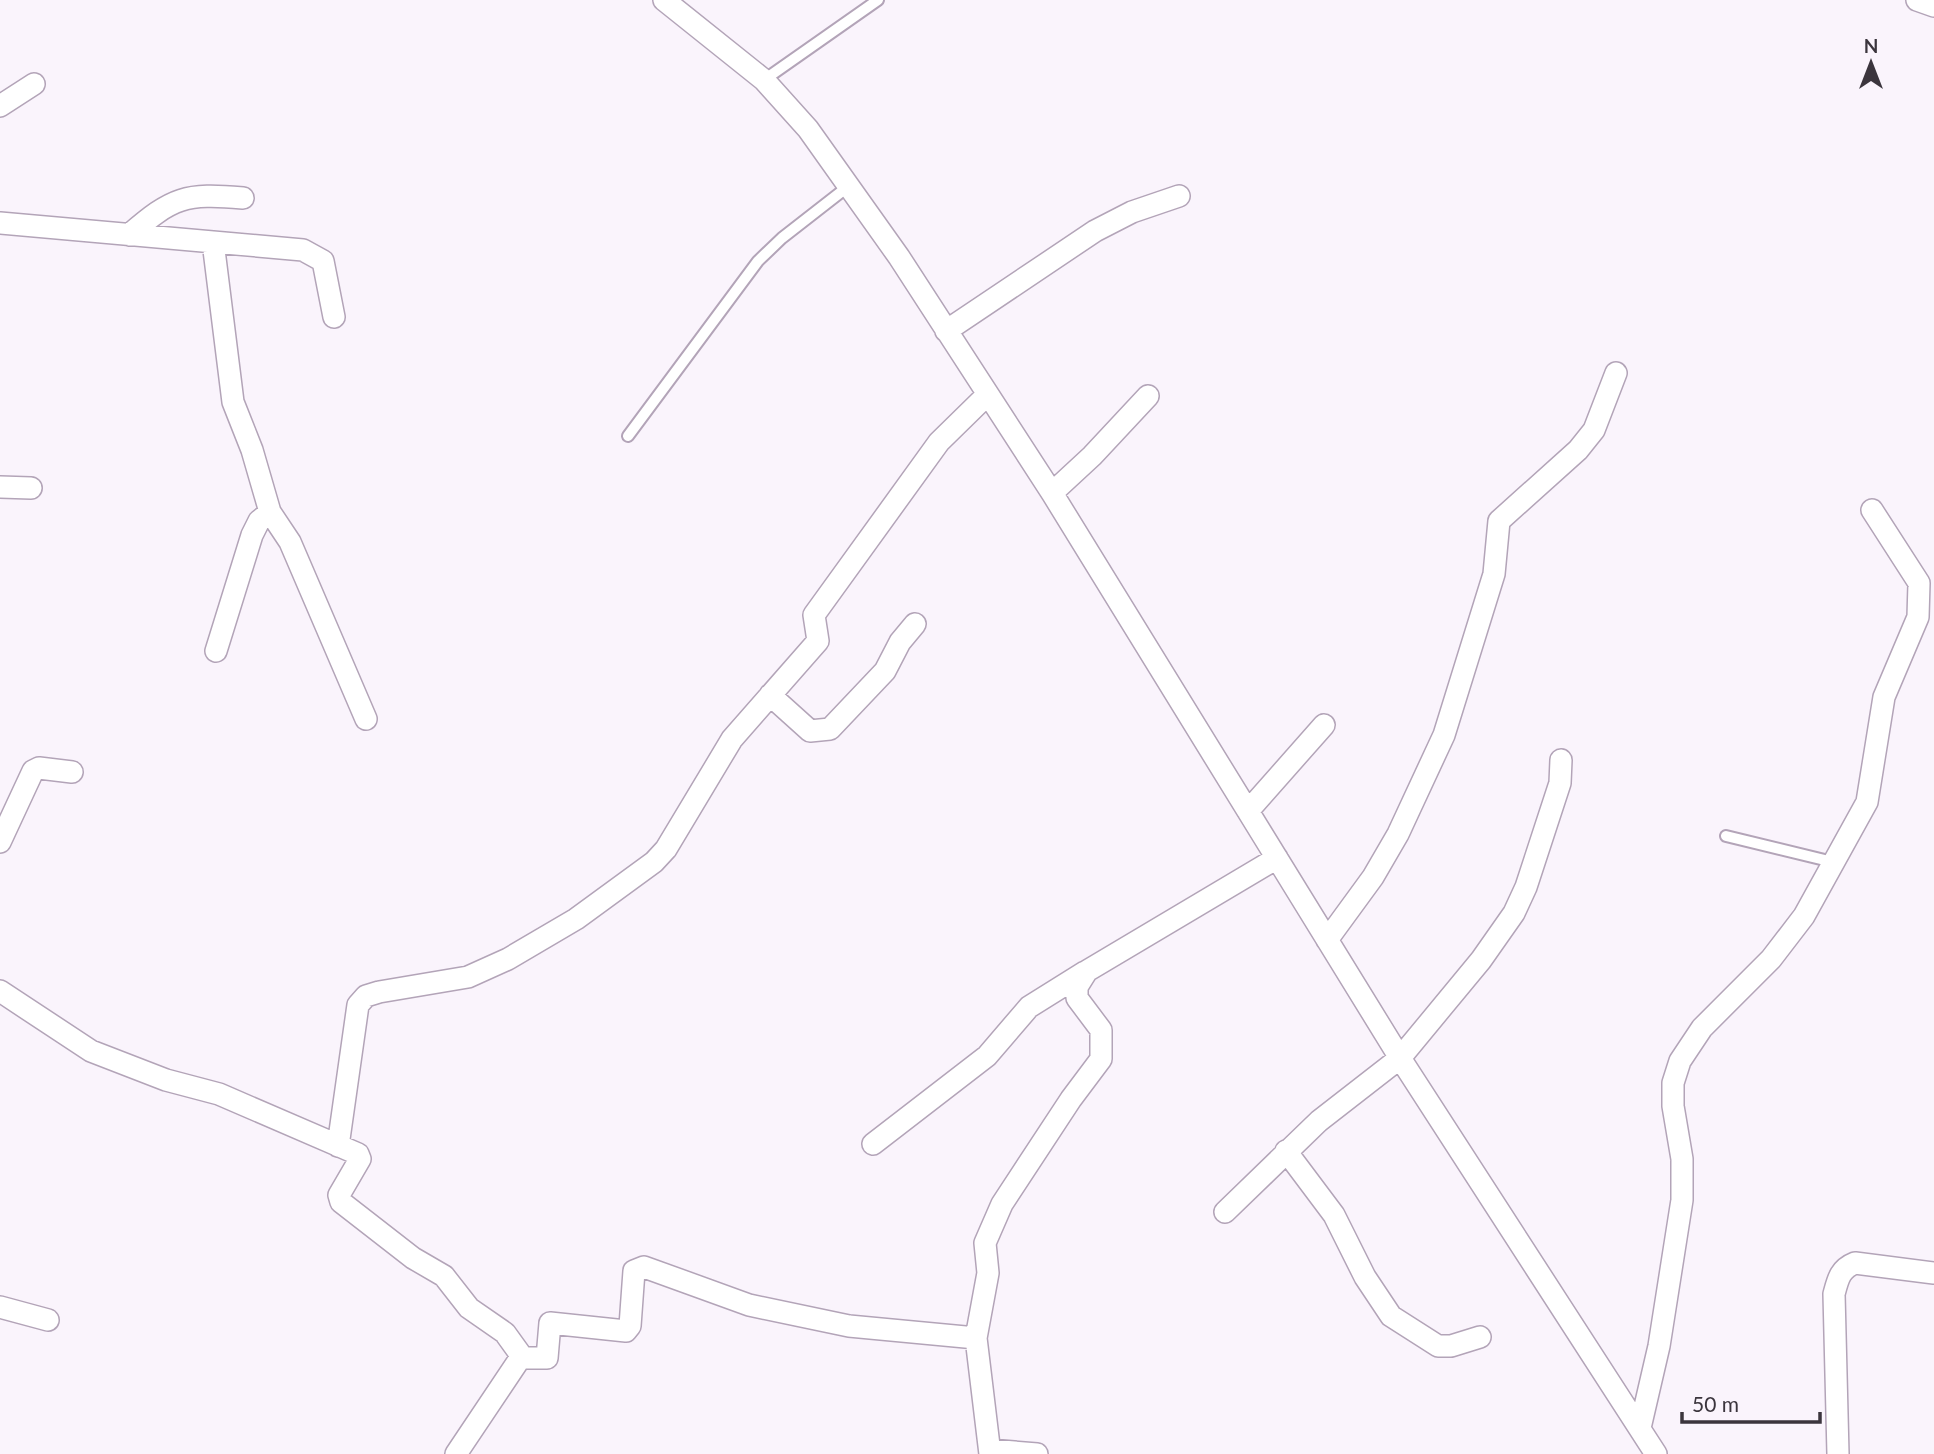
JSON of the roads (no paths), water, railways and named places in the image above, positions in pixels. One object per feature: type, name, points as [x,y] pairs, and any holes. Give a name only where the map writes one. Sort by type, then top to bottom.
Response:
[{"type":"street","points":[[664,0],[764,80],[808,129],[850,185],[1052,493],[1400,1058],[1656,1454]]},
{"type":"street","points":[[1917,0],[1934,6]]},
{"type":"street","points":[[0,106],[34,84]]},
{"type":"street","points":[[129,235],[173,201],[190,196],[243,198]]},
{"type":"street","points":[[946,331],[1095,231],[1132,212],[1179,196]]},
{"type":"street","points":[[0,223],[257,244],[315,254],[323,261],[334,317]]},
{"type":"street","points":[[213,242],[233,402],[252,450],[270,512],[290,542],[366,719]]},
{"type":"street","points":[[1327,940],[1373,877],[1398,834],[1444,735],[1494,574],[1499,522],[1578,450],[1594,430],[1616,373]]},
{"type":"street","points":[[338,1146],[358,1005],[366,996],[468,977],[508,959],[576,919],[654,862],[666,849],[732,739],[818,641],[814,615],[939,442],[987,395]]},
{"type":"street","points":[[1052,493],[1092,456],[1148,396]]},
{"type":"street","points":[[0,487],[31,488]]},
{"type":"street","points":[[1640,1428],[1659,1346],[1682,1200],[1682,1158],[1673,1106],[1673,1083],[1692,1041],[1787,941],[1804,916],[1871,792],[1884,697],[1919,613],[1919,583],[1872,510]]},
{"type":"street","points":[[216,651],[252,535],[259,522],[270,512]]},
{"type":"street","points":[[770,695],[810,731],[830,729],[885,671],[900,642],[915,624]]},
{"type":"street","points":[[1248,811],[1324,725]]},
{"type":"street","points":[[1225,1212],[1319,1121],[1400,1058],[1451,999],[1514,913],[1555,801],[1561,760]]},
{"type":"street","points":[[0,842],[33,771],[39,768],[72,772]]},
{"type":"street","points":[[873,1144],[987,1056],[1029,1007],[1278,858]]},
{"type":"street","points":[[1037,1454],[990,1452],[976,1338],[988,1273],[985,1243],[1002,1204],[1071,1099],[1101,1059],[1101,1030],[1077,998],[1077,987],[1087,971]]},
{"type":"street","points":[[0,991],[91,1051],[166,1080],[219,1094],[358,1154],[360,1160],[339,1195],[341,1202],[413,1258],[444,1276],[469,1308],[505,1333],[521,1357]]},
{"type":"street","points":[[1286,1151],[1334,1215],[1364,1277],[1391,1316],[1438,1346],[1480,1337]]},
{"type":"street","points":[[1838,1454],[1834,1294],[1839,1275],[1845,1267],[1855,1264],[1934,1273]]},
{"type":"street","points":[[521,1357],[547,1358],[550,1323],[626,1331],[630,1326],[634,1271],[644,1267],[749,1305],[849,1326],[976,1338]]},
{"type":"street","points":[[0,1307],[48,1320]]},
{"type":"street","points":[[456,1454],[521,1357]]},
{"type":"lane","points":[[764,80],[878,0]]},
{"type":"lane","points":[[628,436],[758,261],[782,238],[850,185]]},
{"type":"lane","points":[[1726,836],[1833,862]]}]
